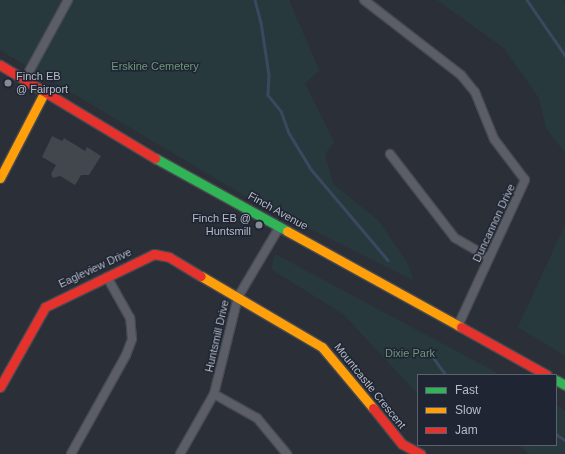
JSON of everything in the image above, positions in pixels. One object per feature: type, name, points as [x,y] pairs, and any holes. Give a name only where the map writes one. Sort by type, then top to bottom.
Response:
[{"type":"street","points":[[26,79],[68,0]]},
{"type":"street","name":"Duncannon Drive","points":[[364,0],[461,75],[475,92],[494,139],[525,180],[458,326]]},
{"type":"street","name":"Finch Avenue","points":[[0,66],[26,79],[44,93],[140,150],[280,226],[545,374]]},
{"type":"street","points":[[0,178],[44,93]]},
{"type":"street","points":[[390,154],[446,228],[456,238],[489,258]]},
{"type":"street","name":"Huntsmill Drive","points":[[180,454],[214,394],[238,297],[280,226]]},
{"type":"street","name":"Eagleview Drive","points":[[0,387],[45,307],[154,254],[170,257],[238,297]]},
{"type":"street","points":[[71,454],[126,355],[132,339],[130,318],[107,277]]},
{"type":"street","name":"Mountcastle Crescent","points":[[238,297],[322,347],[402,444],[421,454]]},
{"type":"street","points":[[214,394],[257,418],[287,454]]},
{"type":"green space","name":"Erskine Cemetery","points":[[0,0],[289,0],[319,70],[305,84],[334,142],[325,154],[333,184],[378,220],[408,264],[413,280],[245,196],[0,50]]},
{"type":"green space","points":[[437,0],[562,0],[565,2],[565,153],[546,128],[539,98],[504,48]]},
{"type":"green space","points":[[565,225],[565,356],[518,327]]},
{"type":"green space","name":"Dixie Park","points":[[275,254],[499,374],[417,374],[417,393],[343,314],[271,269]]},
{"type":"green space","points":[[557,406],[565,410],[565,454],[529,454],[520,446],[557,446]]},
{"type":"building","points":[[52,136],[62,141],[64,138],[85,151],[87,147],[101,156],[89,175],[81,175],[75,185],[60,176],[53,178],[51,174],[56,165],[42,157]]},
{"type":"waterway","points":[[255,0],[261,22],[269,75],[268,95],[281,111],[289,133],[311,169],[388,260]]},
{"type":"waterway","points":[[527,0],[565,55]]},
{"type":"waterway","points":[[430,353],[445,374]]},
{"type":"waterway","points":[[557,435],[565,440]]},
{"type":"traffic: fast","points":[[155,158],[287,231]]},
{"type":"traffic: fast","points":[[557,381],[565,385]]},
{"type":"traffic: slow","points":[[0,178],[44,93]]},
{"type":"traffic: slow","points":[[287,231],[461,327]]},
{"type":"traffic: slow","points":[[201,276],[322,347],[373,408]]},
{"type":"traffic: jam","points":[[0,65],[155,158]]},
{"type":"traffic: jam","points":[[0,387],[45,307],[154,254],[169,257],[201,276]]},
{"type":"traffic: jam","points":[[461,327],[545,374]]},
{"type":"traffic: jam","points":[[373,408],[402,444],[421,454]]},
{"type":"place","name":"Finch EB @ Fairport","points":[[8,83]]},
{"type":"place","name":"Finch EB @ Huntsmill","points":[[259,225]]}]
